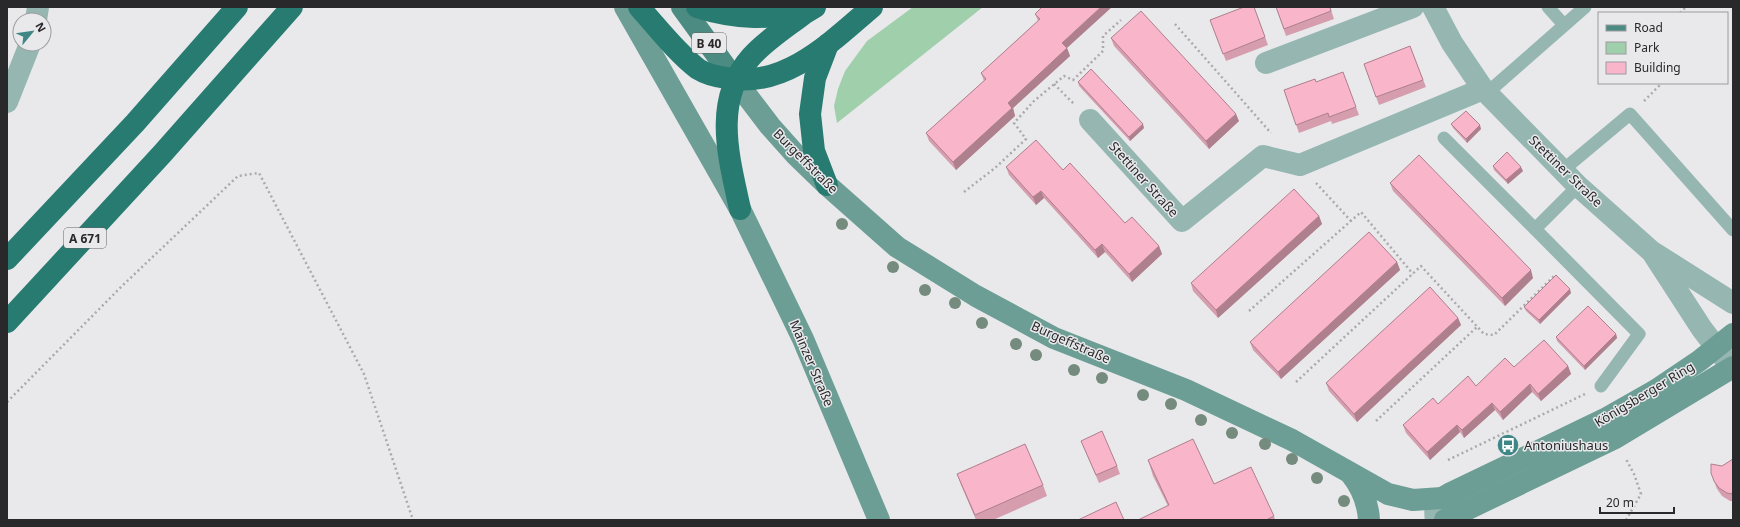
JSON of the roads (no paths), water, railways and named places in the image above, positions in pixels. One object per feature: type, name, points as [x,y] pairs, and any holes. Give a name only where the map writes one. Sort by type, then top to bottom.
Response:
[{"type":"highway","points":[[7,259],[135,123],[237,7]]},
{"type":"highway","name":"A 671","points":[[7,322],[162,154],[292,7]]},
{"type":"highway","points":[[639,7],[666,38],[699,70],[718,77],[735,80],[761,79],[783,72],[828,44],[872,7]]},
{"type":"highway","points":[[697,7],[740,17],[773,18],[810,10]]},
{"type":"highway","points":[[740,208],[727,150],[726,136],[727,105],[735,80],[751,57],[810,10]]},
{"type":"highway","points":[[827,185],[814,151],[810,114],[815,78],[828,44]]},
{"type":"main road","name":"Mainzer Straße","points":[[625,7],[740,208],[803,339],[879,520]]},
{"type":"main road","name":"B 40","points":[[682,7],[735,80]]},
{"type":"main road","name":"Burgeffstraße","points":[[735,80],[770,126],[795,154],[827,185],[897,247],[976,296],[1054,338],[1186,390],[1292,440],[1388,494],[1413,500],[1442,498]]},
{"type":"main road","name":"Königsberger Ring","points":[[1442,498],[1605,419],[1656,390],[1699,361],[1733,334]]},
{"type":"main road","name":"Königsberger Ring","points":[[1445,520],[1615,438],[1732,367]]},
{"type":"main road","points":[[1351,474],[1366,502],[1369,520]]},
{"type":"street","points":[[1266,63],[1413,7]]},
{"type":"street","name":"Stettiner Straße","points":[[1433,7],[1452,43],[1485,91],[1578,186],[1651,251],[1733,303]]},
{"type":"street","points":[[7,102],[27,52]]},
{"type":"street","name":"Stettiner Straße","points":[[1090,120],[1182,221],[1263,156],[1300,165],[1485,91]]},
{"type":"street","name":"Stettiner Straße","points":[[1651,251],[1675,290],[1716,348],[1732,367]]},
{"type":"street","points":[[1436,520],[1434,511],[1442,498]]},
{"type":"lane","points":[[1548,7],[1564,25]]},
{"type":"lane","points":[[1485,91],[1585,7]]},
{"type":"lane","points":[[1563,170],[1630,114],[1733,230]]},
{"type":"lane","points":[[1444,138],[1639,334],[1601,386]]},
{"type":"lane","points":[[1535,229],[1578,186]]},
{"type":"place","name":"Antoniushaus","points":[[1508,445]]}]
